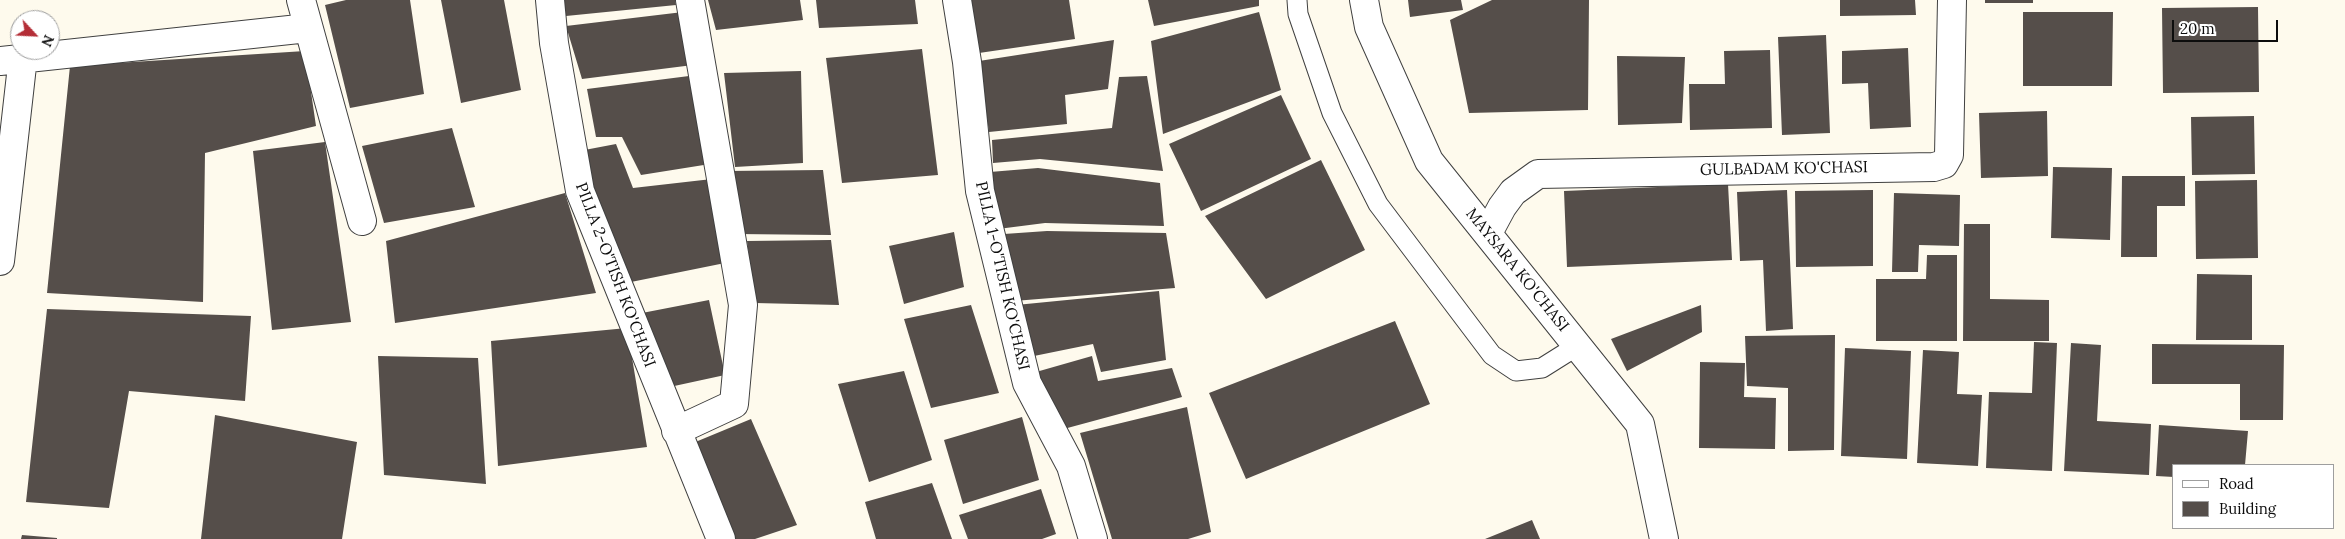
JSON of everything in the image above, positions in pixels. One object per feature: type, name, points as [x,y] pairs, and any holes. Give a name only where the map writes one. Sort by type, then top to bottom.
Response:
[{"type":"street","points":[[300,0],[362,221]]},
{"type":"street","name":"PILLA 2-O'TISH KO'CHASI","points":[[550,0],[554,43],[580,191],[721,539]]},
{"type":"street","points":[[676,431],[734,404],[743,305],[690,0]]},
{"type":"street","name":"PILLA 1-O'TISH KO'CHASI","points":[[957,0],[967,62],[980,191],[1027,383],[1071,466],[1093,539]]},
{"type":"street","name":"MAYSARA KO'CHASI","points":[[1364,0],[1369,27],[1429,161],[1640,424],[1664,539]]},
{"type":"street","name":"GULBADAM KO'CHASI","points":[[1488,233],[1502,207],[1513,192],[1538,174],[1924,167],[1944,164],[1949,156],[1952,0]]},
{"type":"street","points":[[60,54],[308,28]]},
{"type":"street","points":[[0,261],[12,60]]},
{"type":"lane","points":[[1297,0],[1298,14],[1332,113],[1378,204],[1492,355],[1516,372],[1542,368],[1577,346]]},
{"type":"building","points":[[346,0],[410,0],[424,94],[350,108],[325,5]]},
{"type":"building","points":[[441,0],[504,0],[521,90],[461,103]]},
{"type":"building","points":[[562,0],[675,0],[676,5],[566,16]]},
{"type":"building","points":[[708,0],[800,0],[803,20],[716,30]]},
{"type":"building","points":[[816,0],[915,0],[918,24],[819,28]]},
{"type":"building","points":[[970,0],[1069,0],[1075,39],[979,53]]},
{"type":"building","points":[[1148,0],[1259,0],[1259,6],[1154,26]]},
{"type":"building","points":[[1408,0],[1461,0],[1463,10],[1410,17]]},
{"type":"building","points":[[1492,0],[1589,0],[1588,110],[1469,113],[1450,20]]},
{"type":"building","points":[[1840,0],[1915,0],[1916,15],[1840,16]]},
{"type":"building","points":[[1985,0],[2033,0],[2033,3],[1985,3]]},
{"type":"building","points":[[2258,7],[2259,92],[2163,93],[2162,8]]},
{"type":"building","points":[[683,12],[693,65],[582,79],[566,26]]},
{"type":"building","points":[[1259,12],[1281,90],[1163,134],[1151,41]]},
{"type":"building","points":[[2023,12],[2113,12],[2112,86],[2023,86]]},
{"type":"building","points":[[1826,35],[1830,133],[1782,135],[1778,37]]},
{"type":"building","points":[[1114,40],[1108,89],[1065,95],[1067,124],[989,132],[979,61]]},
{"type":"building","points":[[1908,48],[1911,127],[1870,129],[1868,83],[1842,84],[1842,51]]},
{"type":"building","points":[[922,49],[938,175],[842,183],[826,58]]},
{"type":"building","points":[[1770,50],[1772,128],[1690,130],[1689,84],[1725,84],[1724,51]]},
{"type":"building","points":[[305,51],[316,126],[205,153],[203,302],[47,293],[70,66]]},
{"type":"building","points":[[1617,56],[1685,57],[1682,123],[1618,125]]},
{"type":"building","points":[[801,71],[803,163],[735,167],[724,73]]},
{"type":"building","points":[[689,76],[710,164],[641,175],[622,137],[596,137],[587,89]]},
{"type":"building","points":[[1147,76],[1163,171],[1040,159],[993,163],[992,140],[1112,128],[1119,77]]},
{"type":"building","points":[[1281,95],[1311,159],[1201,211],[1169,144]]},
{"type":"building","points":[[2047,111],[2048,176],[1981,178],[1979,113]]},
{"type":"building","points":[[2254,116],[2255,174],[2192,175],[2191,117]]},
{"type":"building","points":[[452,128],[475,207],[384,223],[362,146]]},
{"type":"building","points":[[325,142],[351,322],[272,330],[253,151]]},
{"type":"building","points":[[616,144],[633,188],[712,179],[725,263],[626,283],[574,152]]},
{"type":"building","points":[[1321,160],[1365,250],[1266,299],[1205,216]]},
{"type":"building","points":[[2053,167],[2112,168],[2110,240],[2051,238]]},
{"type":"building","points":[[1038,168],[1160,183],[1164,226],[1045,223],[998,229],[990,172]]},
{"type":"building","points":[[823,170],[831,235],[737,234],[728,171]]},
{"type":"building","points":[[2122,176],[2185,176],[2185,206],[2157,206],[2157,257],[2121,257]]},
{"type":"building","points":[[2257,180],[2258,258],[2196,259],[2195,181]]},
{"type":"building","points":[[1728,184],[1732,260],[1567,267],[1564,191]]},
{"type":"building","points":[[1787,190],[1793,329],[1766,331],[1763,260],[1740,261],[1737,192]]},
{"type":"building","points":[[1873,190],[1873,266],[1796,267],[1795,191]]},
{"type":"building","points":[[565,193],[596,293],[395,323],[386,241]]},
{"type":"building","points":[[1894,193],[1960,195],[1959,246],[1919,245],[1918,272],[1892,272]]},
{"type":"building","points":[[1964,224],[1990,224],[1990,299],[2049,300],[2049,341],[1963,341]]},
{"type":"building","points":[[1047,231],[1166,233],[1175,288],[1014,301],[1004,234]]},
{"type":"building","points":[[954,232],[964,287],[904,304],[889,246]]},
{"type":"building","points":[[831,240],[839,305],[755,303],[747,241]]},
{"type":"building","points":[[1927,255],[1957,255],[1957,341],[1876,341],[1876,279],[1926,279]]},
{"type":"building","points":[[2197,274],[2252,275],[2252,340],[2196,340]]},
{"type":"building","points":[[1159,291],[1166,360],[1101,372],[1093,344],[1034,356],[1016,305]]},
{"type":"building","points":[[709,300],[725,375],[665,388],[642,313]]},
{"type":"building","points":[[971,305],[999,393],[931,408],[904,319]]},
{"type":"building","points":[[1701,305],[1702,332],[1627,371],[1611,339]]},
{"type":"building","points":[[47,309],[251,316],[245,401],[129,391],[109,508],[26,502]]},
{"type":"building","points":[[1395,321],[1430,404],[1246,479],[1209,393]]},
{"type":"building","points":[[627,328],[647,447],[498,466],[491,341]]},
{"type":"building","points":[[1835,335],[1834,450],[1788,451],[1788,388],[1747,386],[1745,336]]},
{"type":"building","points":[[2034,342],[2057,343],[2052,471],[1986,468],[1989,392],[2032,393]]},
{"type":"building","points":[[2071,343],[2101,345],[2097,421],[2151,424],[2149,475],[2064,471]]},
{"type":"building","points":[[2152,344],[2284,345],[2283,420],[2240,420],[2240,384],[2152,384]]},
{"type":"building","points":[[1845,348],[1911,351],[1907,459],[1841,456]]},
{"type":"building","points":[[1923,350],[1959,352],[1957,394],[1982,395],[1978,466],[1917,463]]},
{"type":"building","points":[[378,356],[478,358],[486,484],[384,475]]},
{"type":"building","points":[[1092,356],[1098,381],[1172,368],[1182,397],[1060,430],[1036,372]]},
{"type":"building","points":[[1700,362],[1745,363],[1744,397],[1776,398],[1775,449],[1699,448]]},
{"type":"building","points":[[904,371],[932,460],[869,482],[838,384]]},
{"type":"building","points":[[1187,407],[1211,532],[1188,539],[1112,539],[1080,433]]},
{"type":"building","points":[[215,415],[357,442],[342,539],[201,539]]},
{"type":"building","points":[[1022,417],[1039,480],[963,504],[944,440]]},
{"type":"building","points":[[751,419],[797,525],[755,539],[733,539],[693,443]]},
{"type":"building","points":[[2159,425],[2248,431],[2245,464],[2172,464],[2172,477],[2156,476]]},
{"type":"building","points":[[932,483],[952,539],[876,539],[865,502]]},
{"type":"building","points":[[1041,489],[1056,534],[1042,539],[968,539],[959,515]]},
{"type":"building","points":[[1532,520],[1540,539],[1485,539]]},
{"type":"building","points":[[22,535],[57,538],[57,539],[21,539]]}]
